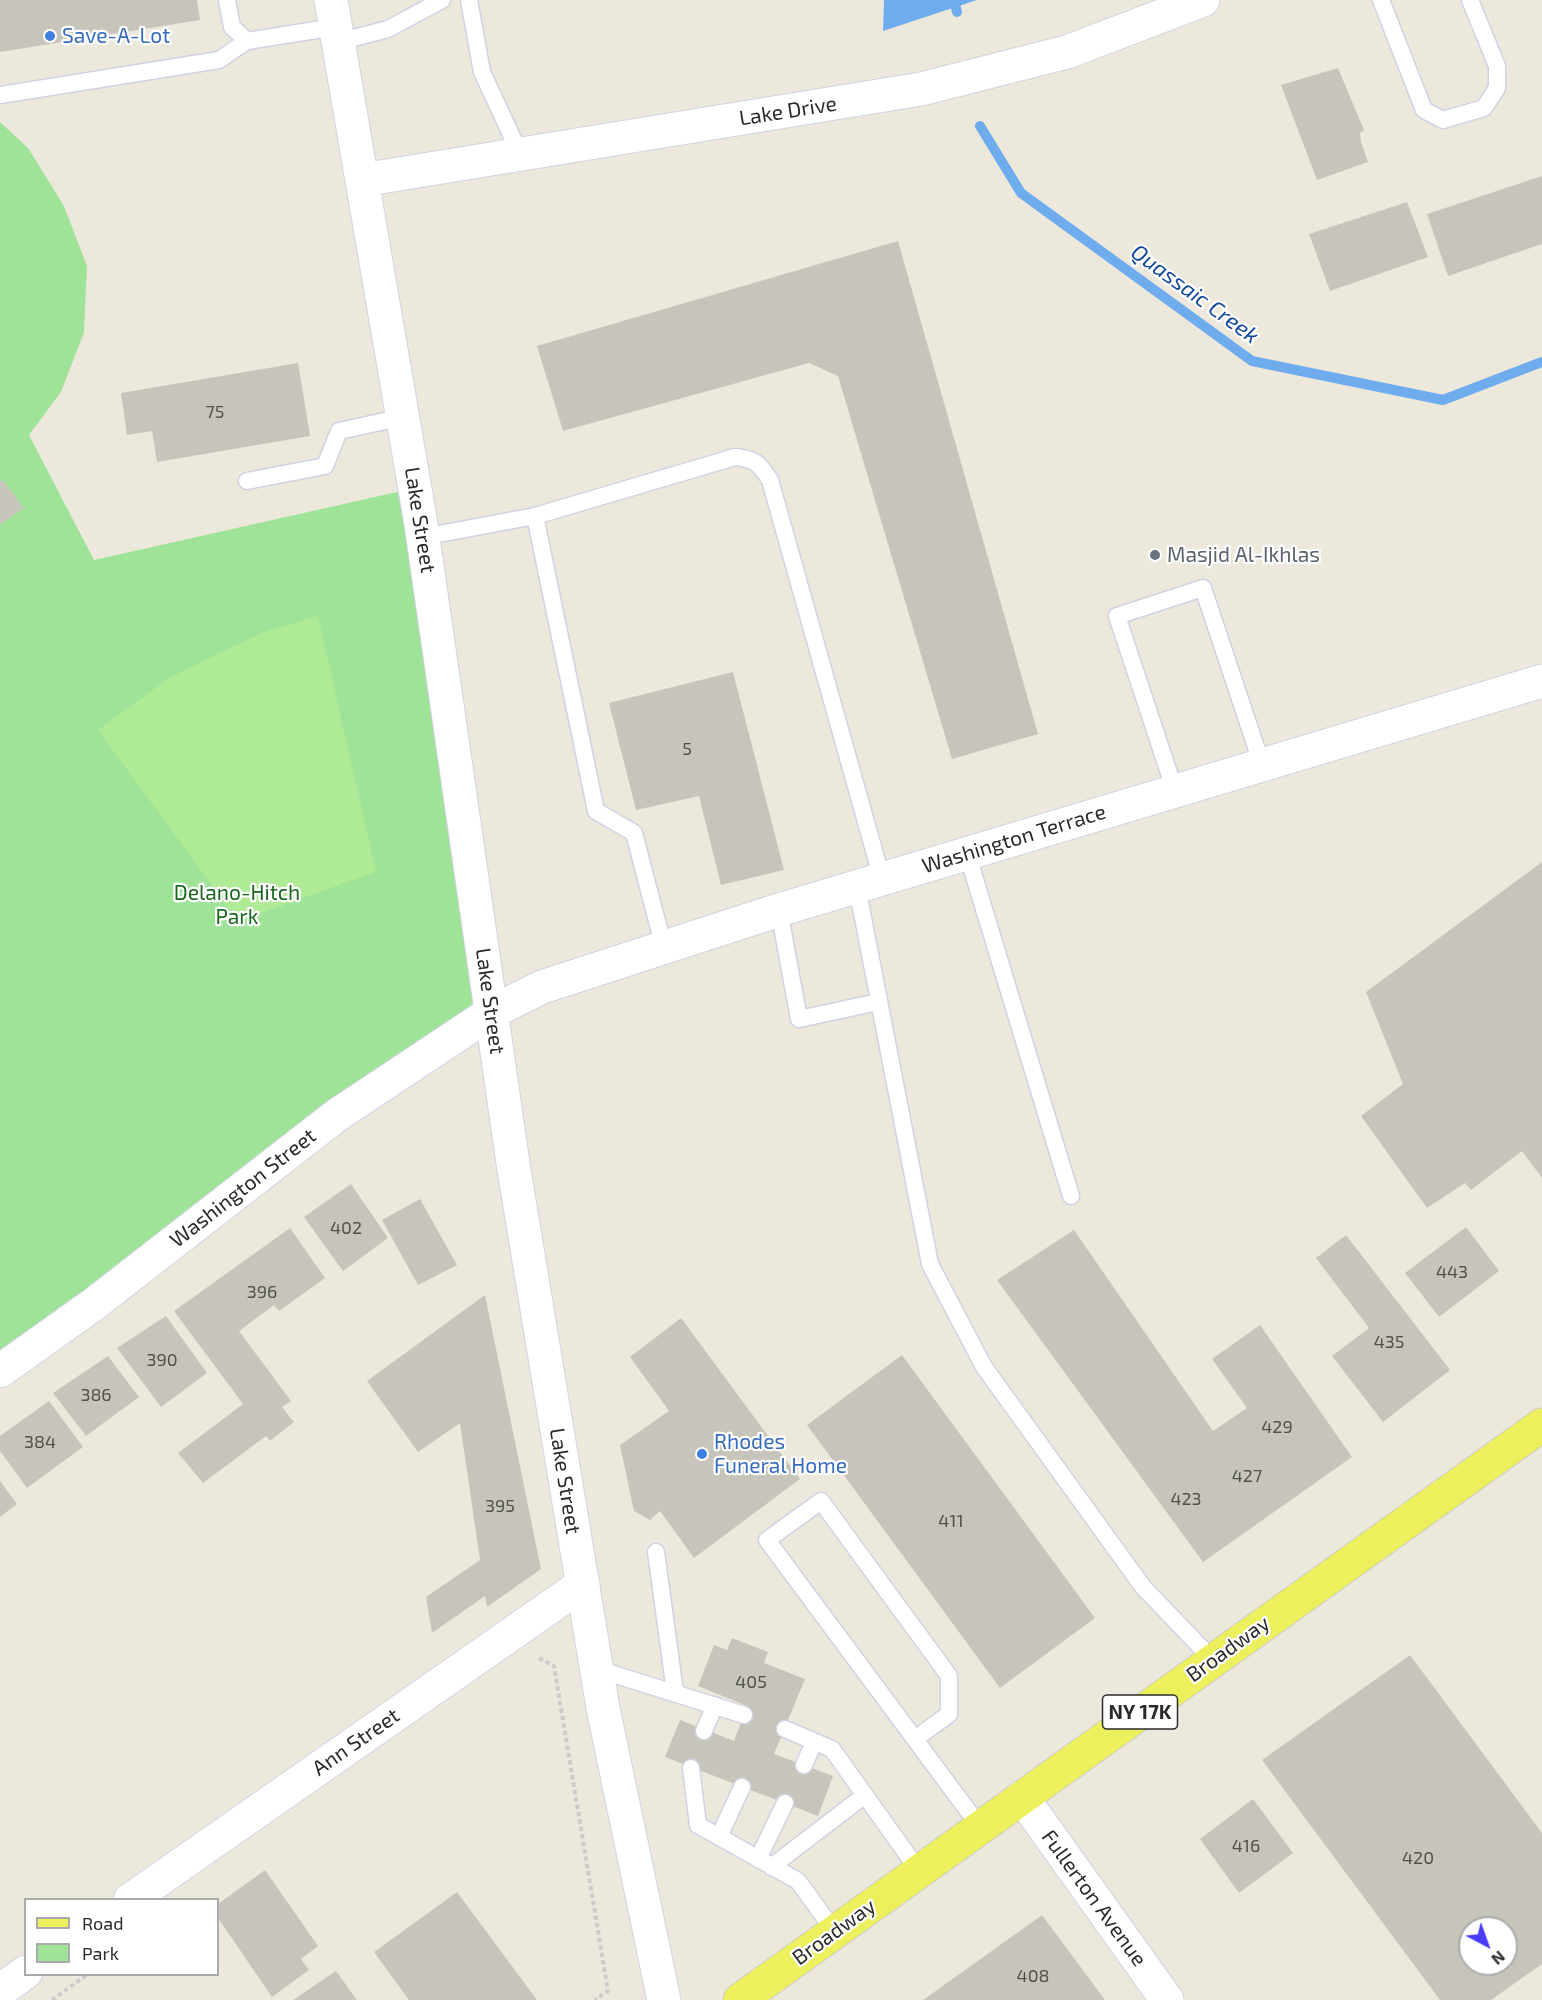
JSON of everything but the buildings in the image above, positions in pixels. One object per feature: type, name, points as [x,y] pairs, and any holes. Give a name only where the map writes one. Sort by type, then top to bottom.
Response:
[{"type":"main road","name":"Broadway","points":[[740,2000],[1542,1425]]},
{"type":"street","name":"Lake Drive","points":[[362,180],[921,89],[1067,51],[1203,0]]},
{"type":"street","name":"Lake Street","points":[[335,23],[423,537],[514,1170],[597,1669],[664,2000]]},
{"type":"street","name":"Washington Terrace","points":[[492,1012],[542,987],[779,910],[1542,681]]},
{"type":"street","name":"Washington Street","points":[[0,1371],[94,1304],[337,1115],[492,1012]]},
{"type":"street","name":"Ann Street","points":[[131,1898],[583,1584]]},
{"type":"street","name":"Fullerton Avenue","points":[[1022,1797],[1167,2000]]},
{"type":"street","points":[[0,1991],[24,1973]]},
{"type":"lane","points":[[227,0],[232,27],[247,41]]},
{"type":"lane","points":[[0,95],[219,60],[247,41],[335,23],[388,28],[442,0]]},
{"type":"lane","points":[[469,0],[482,72],[520,154]]},
{"type":"lane","points":[[1382,0],[1424,110],[1443,120],[1484,108],[1497,88],[1497,66],[1470,0]]},
{"type":"lane","points":[[247,481],[325,466],[339,431],[403,417]]},
{"type":"lane","points":[[423,537],[535,516],[735,457],[751,459],[762,468],[770,480],[869,883],[879,1002],[930,1264],[984,1366],[1143,1587],[1212,1660]]},
{"type":"lane","points":[[535,516],[596,811],[634,833],[664,948]]},
{"type":"lane","points":[[1174,791],[1117,616],[1203,588],[1262,765]]},
{"type":"lane","points":[[967,853],[1071,1196]]},
{"type":"lane","points":[[779,910],[799,1018],[879,1002]]},
{"type":"lane","points":[[915,1739],[949,1714],[949,1676],[821,1501],[767,1540],[980,1827]]},
{"type":"lane","points":[[656,1552],[675,1692]]},
{"type":"lane","points":[[597,1669],[744,1714]]},
{"type":"lane","points":[[704,1731],[715,1705]]},
{"type":"lane","points":[[785,1729],[832,1749],[919,1871]]},
{"type":"lane","points":[[804,1765],[814,1742]]},
{"type":"lane","points":[[691,1768],[698,1825],[798,1881],[835,1932]]},
{"type":"lane","points":[[718,1837],[742,1787]]},
{"type":"lane","points":[[764,1863],[865,1795]]},
{"type":"lane","points":[[764,1863],[785,1803]]},
{"type":"path","points":[[538,1657],[554,1666],[608,1991],[595,2000]]},
{"type":"path","points":[[52,2000],[85,1976]]},
{"type":"green space","name":"Delano-Hitch Park","points":[[0,122],[28,148],[64,206],[87,266],[84,332],[61,392],[29,435],[94,560],[415,488],[492,1012],[0,1369]]},
{"type":"green space","points":[[318,616],[376,872],[238,921],[98,730],[169,678],[261,633]]},
{"type":"water","points":[[884,0],[977,0],[883,31]]},
{"type":"waterway","name":"Quassaic Creek","points":[[954,0],[957,12]]},
{"type":"waterway","name":"Quassaic Creek","points":[[980,126],[1021,193],[1252,361],[1443,400],[1542,362]]},
{"type":"place","name":"Save-A-Lot","points":[[50,36]]},
{"type":"place","name":"Masjid Al-Ikhlas","points":[[1155,555]]},
{"type":"place","name":"Rhodes Funeral Home","points":[[702,1454]]}]
